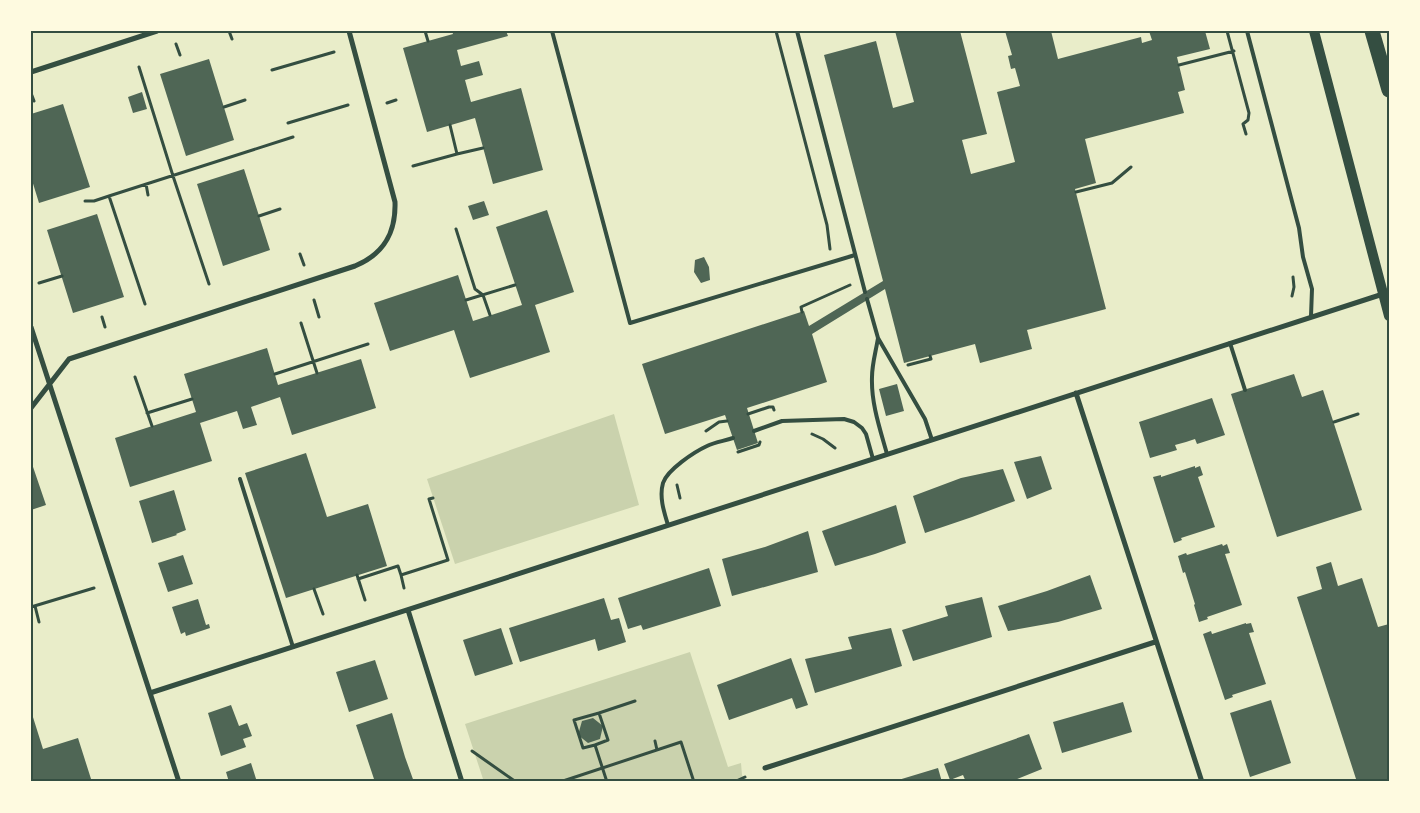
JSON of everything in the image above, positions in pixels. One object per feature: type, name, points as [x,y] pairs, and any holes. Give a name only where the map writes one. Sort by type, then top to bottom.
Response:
[{"type":"highway","points":[[1372,31],[1389,90]]},
{"type":"main road","points":[[1314,31],[1389,316]]},
{"type":"street","points":[[31,72],[157,31]]},
{"type":"street","points":[[31,408],[69,360],[342,271],[363,263],[378,252],[389,238],[396,211],[395,202],[349,31]]},
{"type":"street","points":[[150,693],[1383,294]]},
{"type":"street","points":[[31,327],[179,782]]},
{"type":"street","points":[[1076,393],[1155,642],[1202,782]]},
{"type":"street","points":[[408,610],[462,782]]},
{"type":"street","points":[[765,768],[1155,642]]},
{"type":"lane","points":[[552,31],[630,323],[855,255]]},
{"type":"lane","points":[[798,31],[865,292]]},
{"type":"lane","points":[[1247,31],[1299,228],[1303,257],[1312,289],[1312,316]]},
{"type":"lane","points":[[867,299],[878,338],[925,418],[932,440]]},
{"type":"lane","points":[[878,338],[872,377],[873,400],[886,454]]},
{"type":"lane","points":[[1230,343],[1245,390]]},
{"type":"lane","points":[[754,431],[782,421],[844,419],[854,422],[862,428],[874,459]]},
{"type":"lane","points":[[668,525],[662,504],[663,482],[668,474],[704,448],[733,438]]},
{"type":"lane","points":[[240,479],[293,647]]},
{"type":"path","points":[[229,31],[232,39]]},
{"type":"path","points":[[425,31],[428,41]]},
{"type":"path","points":[[777,31],[827,225],[829,244]]},
{"type":"path","points":[[1227,31],[1249,113],[1248,120],[1243,124],[1246,134]]},
{"type":"path","points":[[176,44],[180,55]]},
{"type":"path","points":[[1179,65],[1232,51]]},
{"type":"path","points":[[272,70],[334,52]]},
{"type":"path","points":[[139,67],[209,284]]},
{"type":"path","points":[[31,93],[34,101]]},
{"type":"path","points":[[224,107],[245,100]]},
{"type":"path","points":[[387,102],[396,100]]},
{"type":"path","points":[[288,123],[348,105]]},
{"type":"path","points":[[450,125],[457,154]]},
{"type":"path","points":[[85,201],[94,201],[292,137]]},
{"type":"path","points":[[413,166],[483,148]]},
{"type":"path","points":[[1076,192],[1112,182],[1131,167]]},
{"type":"path","points":[[146,184],[148,195]]},
{"type":"path","points":[[109,196],[145,304]]},
{"type":"path","points":[[259,216],[280,209]]},
{"type":"path","points":[[456,229],[475,289],[483,295],[490,315]]},
{"type":"path","points":[[300,254],[304,265]]},
{"type":"path","points":[[1292,273],[1294,287],[1292,296]]},
{"type":"path","points":[[39,283],[62,276]]},
{"type":"path","points":[[466,300],[516,285]]},
{"type":"path","points":[[802,312],[801,307],[845,287]]},
{"type":"path","points":[[314,300],[319,318]]},
{"type":"path","points":[[102,318],[105,327]]},
{"type":"path","points":[[301,323],[317,373]]},
{"type":"path","points":[[274,374],[368,344]]},
{"type":"path","points":[[904,366],[931,359],[930,356]]},
{"type":"path","points":[[135,377],[152,426]]},
{"type":"path","points":[[148,413],[192,399]]},
{"type":"path","points":[[748,414],[773,406]]},
{"type":"path","points":[[1334,422],[1358,414]]},
{"type":"path","points":[[702,434],[719,422],[728,421]]},
{"type":"path","points":[[804,433],[822,438],[835,448]]},
{"type":"path","points":[[732,451],[736,452],[759,446],[760,441],[766,439]]},
{"type":"path","points":[[677,481],[680,498]]},
{"type":"path","points":[[401,575],[448,560],[430,499],[433,498]]},
{"type":"path","points":[[365,600],[358,577],[398,566],[404,588]]},
{"type":"path","points":[[40,622],[33,606],[94,588]]},
{"type":"path","points":[[314,589],[323,614]]},
{"type":"path","points":[[599,713],[608,740],[583,748],[574,720],[635,701]]},
{"type":"path","points":[[655,741],[657,750]]},
{"type":"path","points":[[560,782],[681,742],[694,782]]},
{"type":"path","points":[[595,744],[607,782]]},
{"type":"path","points":[[472,751],[516,782]]},
{"type":"path","points":[[734,782],[745,777]]},
{"type":"green space","points":[[614,414],[639,505],[455,564],[427,479]]},
{"type":"green space","points":[[690,652],[728,767],[741,763],[745,782],[484,782],[465,724]]},
{"type":"building","points":[[452,31],[506,31],[508,36],[457,50],[461,66],[479,61],[483,75],[465,80],[471,102],[521,88],[543,170],[493,184],[475,118],[427,132],[403,48],[453,34]]},
{"type":"building","points":[[895,31],[960,31],[987,134],[962,140],[971,174],[1015,162],[997,92],[1020,86],[1015,68],[1011,69],[1008,56],[1012,55],[1005,31],[1051,31],[1058,59],[1141,37],[1142,43],[1152,40],[1149,31],[1205,31],[1210,49],[1177,57],[1185,90],[1178,92],[1184,113],[1085,139],[1096,183],[1075,189],[1106,309],[1027,330],[1032,349],[980,363],[975,344],[904,363],[885,289],[812,334],[827,382],[747,408],[758,443],[737,450],[725,415],[665,434],[642,364],[804,311],[809,326],[883,281],[824,55],[876,41],[893,108],[914,102]]},
{"type":"building","points":[[209,59],[234,140],[186,156],[160,74]]},
{"type":"building","points":[[142,92],[147,109],[133,113],[128,97]]},
{"type":"building","points":[[63,104],[90,187],[39,203],[31,177],[31,114]]},
{"type":"building","points":[[244,169],[270,250],[223,266],[197,184]]},
{"type":"building","points":[[484,201],[489,215],[473,220],[468,206]]},
{"type":"building","points":[[547,210],[574,292],[535,305],[550,352],[470,378],[454,330],[390,351],[374,303],[458,275],[473,321],[522,305],[496,227]]},
{"type":"building","points":[[97,214],[124,297],[73,313],[47,230]]},
{"type":"building","points":[[704,257],[709,267],[710,280],[701,283],[694,272],[695,260]]},
{"type":"building","points":[[267,348],[278,385],[361,359],[376,408],[292,435],[280,397],[251,407],[257,425],[243,429],[237,411],[200,423],[212,461],[130,487],[115,438],[196,412],[184,374]]},
{"type":"building","points":[[1294,374],[1302,397],[1323,390],[1362,510],[1277,537],[1231,394]]},
{"type":"building","points":[[897,384],[904,411],[886,416],[879,389]]},
{"type":"building","points":[[1212,398],[1225,435],[1197,444],[1195,439],[1175,445],[1177,450],[1150,458],[1139,422]]},
{"type":"building","points":[[306,453],[327,517],[368,504],[387,566],[286,598],[245,473]]},
{"type":"building","points":[[1041,456],[1052,489],[1027,499],[1014,462]]},
{"type":"building","points":[[31,461],[46,505],[31,510]]},
{"type":"building","points":[[1195,466],[1195,468],[1200,466],[1203,475],[1198,477],[1215,527],[1181,538],[1182,540],[1174,543],[1153,477],[1161,475],[1161,477]]},
{"type":"building","points":[[1003,469],[1015,501],[925,533],[913,496],[961,478]]},
{"type":"building","points":[[174,490],[186,530],[152,543],[139,501]]},
{"type":"building","points":[[896,505],[906,543],[835,566],[822,531]]},
{"type":"building","points":[[808,531],[818,572],[732,596],[722,559],[765,547]]},
{"type":"building","points":[[1222,544],[1223,546],[1227,544],[1230,553],[1225,554],[1242,605],[1207,617],[1208,619],[1199,622],[1185,572],[1183,573],[1178,556]]},
{"type":"building","points":[[183,555],[193,584],[168,592],[158,563]]},
{"type":"building","points":[[1331,562],[1338,586],[1362,578],[1378,627],[1389,624],[1389,782],[1357,782],[1297,597],[1322,589],[1316,567]]},
{"type":"building","points":[[709,568],[721,606],[643,630],[641,625],[628,629],[618,598]]},
{"type":"building","points":[[1090,575],[1102,609],[1058,622],[1008,631],[998,606]]},
{"type":"building","points":[[982,597],[992,637],[913,661],[902,630],[948,616],[945,606]]},
{"type":"building","points":[[604,598],[611,620],[619,618],[626,642],[598,651],[595,639],[520,662],[509,628]]},
{"type":"building","points":[[198,599],[206,625],[209,624],[210,628],[186,636],[185,632],[181,634],[172,607]]},
{"type":"building","points":[[1251,623],[1254,632],[1249,633],[1266,684],[1232,695],[1233,697],[1225,700],[1203,634],[1211,631],[1212,634]]},
{"type":"building","points":[[501,628],[513,664],[475,676],[463,640]]},
{"type":"building","points":[[891,628],[902,666],[815,693],[805,659],[852,649],[848,637]]},
{"type":"building","points":[[791,658],[808,705],[796,709],[792,698],[729,720],[717,685]]},
{"type":"building","points":[[375,660],[388,699],[349,712],[336,672]]},
{"type":"building","points":[[1271,700],[1291,763],[1250,777],[1230,713]]},
{"type":"building","points":[[1123,702],[1132,732],[1062,753],[1053,722]]},
{"type":"building","points":[[231,705],[239,726],[247,723],[252,736],[243,739],[246,747],[221,756],[208,713]]},
{"type":"building","points":[[392,713],[414,782],[375,782],[356,725]]},
{"type":"building","points":[[32,714],[43,749],[78,738],[92,782],[31,782]]},
{"type":"building","points":[[593,718],[603,726],[600,739],[588,743],[578,735],[582,721]]},
{"type":"building","points":[[1029,734],[1042,769],[1010,782],[966,782],[963,775],[950,780],[944,764]]},
{"type":"building","points":[[251,763],[257,782],[229,782],[226,772]]},
{"type":"building","points":[[938,768],[942,782],[895,781]]}]
